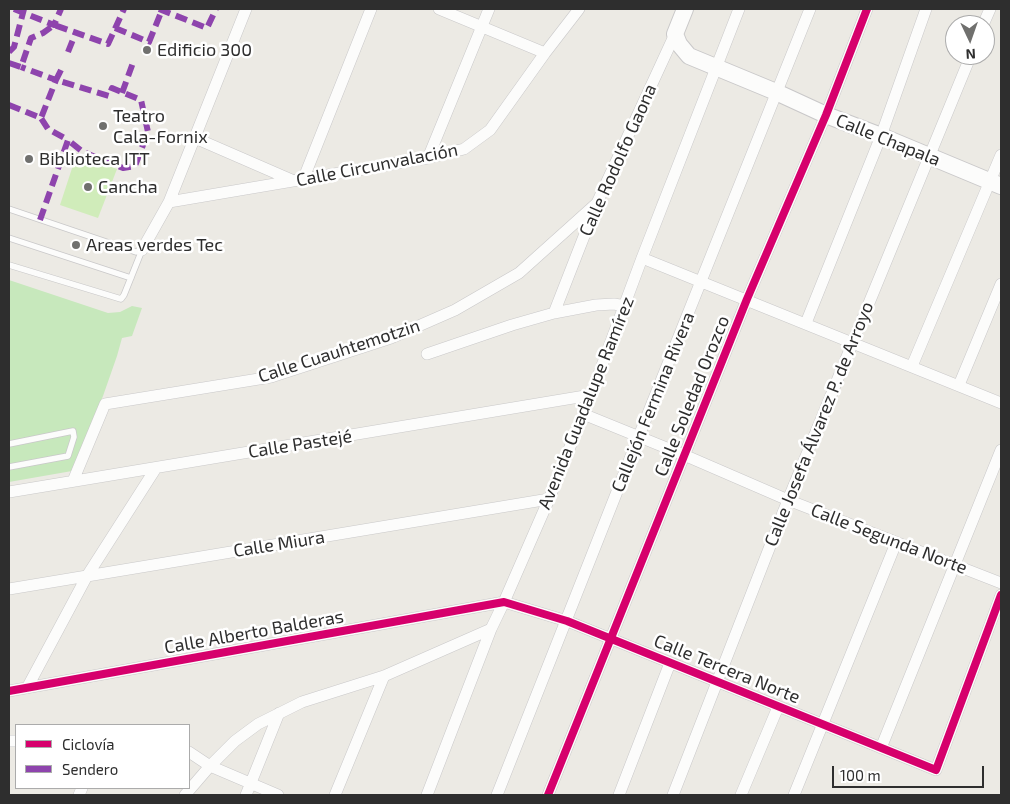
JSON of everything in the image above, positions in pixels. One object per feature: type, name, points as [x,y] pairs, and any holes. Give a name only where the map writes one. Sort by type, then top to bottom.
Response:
[{"type":"street","points":[[142,250],[169,202],[246,9]]},
{"type":"street","points":[[195,138],[298,181],[371,9]]},
{"type":"street","points":[[439,9],[545,53]]},
{"type":"street","points":[[428,158],[489,9]]},
{"type":"street","name":"Calle Circunvalación","points":[[169,202],[428,158],[464,149],[490,130],[579,9]]},
{"type":"street","name":"Calle Rodolfo Gaona","points":[[554,313],[597,203],[685,9]]},
{"type":"street","name":"Avenida Guadalupe Ramírez","points":[[427,795],[491,629],[549,499],[591,395],[738,9]]},
{"type":"street","name":"Callejón Fermina Rivera","points":[[497,795],[567,621],[638,436],[810,9]]},
{"type":"street","name":"Calle Soledad Orozco","points":[[548,795],[612,639],[746,299],[826,115],[867,9]]},
{"type":"street","points":[[806,323],[881,136],[926,9]]},
{"type":"street","name":"Calle Chapala","points":[[675,34],[678,44],[689,56],[826,115],[929,155],[996,184]]},
{"type":"street","name":"Calle Josefa Álvarez P. de Arroyo","points":[[673,795],[788,500],[966,65]]},
{"type":"street","points":[[912,366],[996,184],[1001,155]]},
{"type":"street","name":"Calle Cuauhtemotzin","points":[[73,481],[105,404],[271,378],[391,338],[455,310],[520,273],[597,203]]},
{"type":"street","points":[[642,258],[1001,403]]},
{"type":"street","points":[[959,385],[1001,284]]},
{"type":"street","points":[[427,354],[554,313],[596,305],[614,304],[625,306]]},
{"type":"street","name":"Calle Pastejé","points":[[9,492],[591,395]]},
{"type":"street","name":"Calle Segunda Norte","points":[[583,414],[788,500],[1001,583]]},
{"type":"street","points":[[882,748],[1001,450]]},
{"type":"street","points":[[28,688],[88,576],[156,468]]},
{"type":"street","name":"Calle Miura","points":[[9,589],[549,499]]},
{"type":"street","points":[[794,795],[896,543]]},
{"type":"street","name":"Calle Tercera Norte","points":[[504,602],[567,621],[936,770],[1001,595]]},
{"type":"street","name":"Calle Alberto Balderas","points":[[9,692],[504,602]]},
{"type":"street","points":[[185,795],[235,741],[258,724],[278,713],[322,695],[384,676],[491,629]]},
{"type":"street","points":[[619,795],[670,663]]},
{"type":"street","points":[[335,795],[384,676]]},
{"type":"street","points":[[742,795],[778,707]]},
{"type":"street","points":[[246,795],[278,713]]},
{"type":"street","points":[[190,753],[210,766],[278,795]]},
{"type":"lane","points":[[9,209],[136,252],[142,250]]},
{"type":"lane","points":[[9,238],[131,278]]},
{"type":"lane","points":[[9,265],[121,299],[142,250]]},
{"type":"lane","points":[[9,444],[72,431],[74,437],[68,456],[9,467]]},
{"type":"green space","name":"Cancha","points":[[77,153],[117,169],[98,218],[60,205]]},
{"type":"green space","points":[[9,280],[108,313],[120,312],[132,306],[142,308],[132,336],[122,338],[103,396],[72,471],[9,482]]},
{"type":"marked path","points":[[14,9],[54,25],[61,9]]},
{"type":"marked path","points":[[9,52],[14,47],[24,9]]},
{"type":"marked path","points":[[9,63],[21,67],[31,38],[43,33],[54,25],[108,44],[124,9]]},
{"type":"marked path","points":[[159,9],[207,28],[216,9]]},
{"type":"marked path","points":[[115,28],[149,42],[162,10]]},
{"type":"marked path","points":[[68,52],[76,32]]},
{"type":"marked path","points":[[122,93],[134,60]]},
{"type":"marked path","points":[[9,105],[41,118],[56,80],[21,67]]},
{"type":"marked path","points":[[61,70],[56,80],[109,96],[112,88],[141,100],[148,132],[135,166],[123,168],[83,152],[68,140]]},
{"type":"marked path","points":[[40,220],[68,140],[48,129],[41,118]]},
{"type":"cycle path","points":[[548,795],[747,299],[826,115],[867,9]]},
{"type":"cycle path","points":[[9,691],[504,602],[567,621],[936,770],[1001,595]]},
{"type":"place","name":"Edificio 300","points":[[147,50]]},
{"type":"place","name":"Teatro Cala-Fornix","points":[[103,126]]},
{"type":"place","name":"Biblioteca ITT","points":[[29,159]]},
{"type":"place","name":"Cancha","points":[[88,187]]},
{"type":"place","name":"Areas verdes Tec","points":[[76,245]]}]
